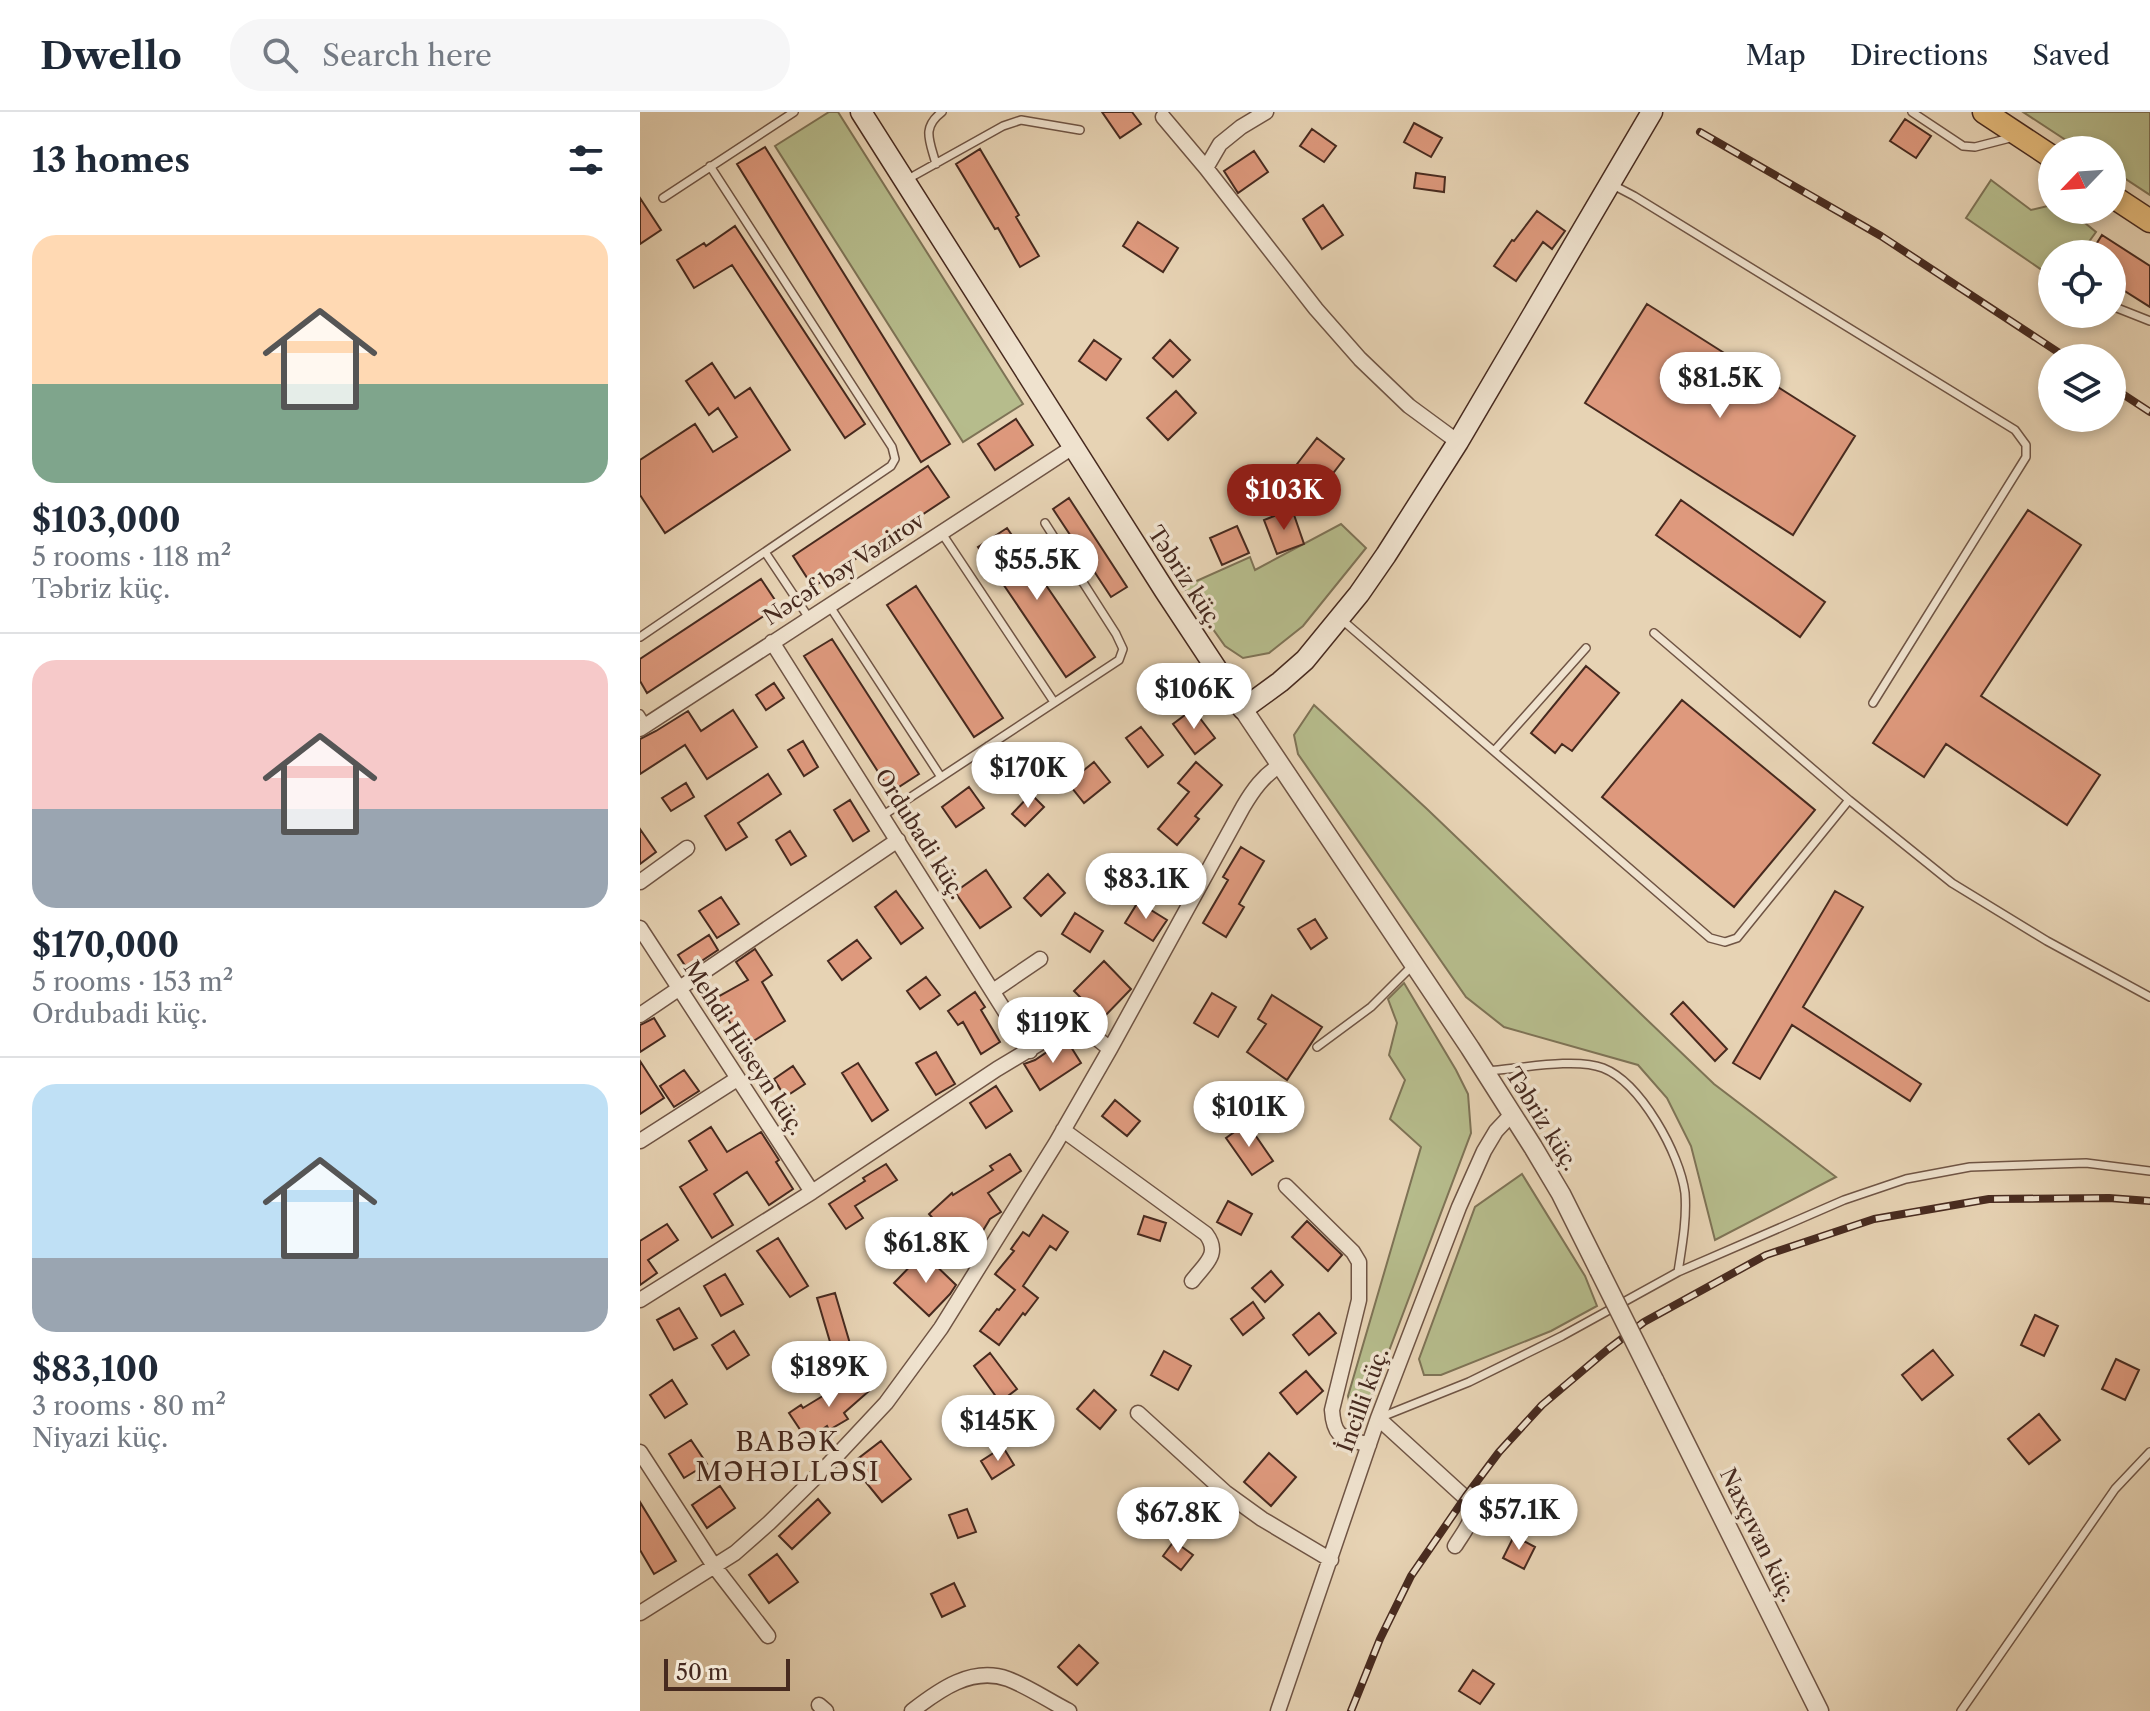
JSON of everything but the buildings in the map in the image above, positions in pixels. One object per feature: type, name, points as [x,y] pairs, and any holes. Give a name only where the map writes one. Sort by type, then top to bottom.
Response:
[{"type":"main road","name":"Təbriz küç.","points":[[861,112],[1243,709]]},
{"type":"main road","points":[[1243,709],[1305,660],[1386,555],[1458,442],[1652,112]]},
{"type":"main road","points":[[1984,112],[2038,148]]},
{"type":"main road","points":[[2126,205],[2150,221]]},
{"type":"street","points":[[1206,168],[1220,144],[1266,112]]},
{"type":"street","points":[[1163,117],[1316,309],[1360,359],[1409,406],[1458,442]]},
{"type":"street","name":"Nəcəf bəy Vəzirov","points":[[642,723],[1073,447]]},
{"type":"street","name":"Ordubadi küç.","points":[[772,642],[1030,1051]]},
{"type":"street","name":"Təbriz küç.","points":[[1243,709],[1512,1114],[1561,1194],[1654,1380]]},
{"type":"street","points":[[640,1613],[735,1553],[769,1523],[886,1403],[941,1328],[1003,1231],[1110,1049],[1254,789],[1280,765]]},
{"type":"street","points":[[640,1015],[898,840]]},
{"type":"street","points":[[640,882],[687,848]]},
{"type":"street","name":"Mehdi Hüseyn küç.","points":[[640,928],[812,1192]]},
{"type":"street","points":[[993,991],[1040,959]]},
{"type":"street","points":[[640,1300],[1070,1025],[1078,1023],[1110,1049]]},
{"type":"street","points":[[640,1141],[737,1079]]},
{"type":"street","name":"İncilli küç.","points":[[1278,1711],[1378,1418],[1459,1207],[1484,1151],[1496,1131],[1512,1114]]},
{"type":"street","points":[[1063,1130],[1206,1234],[1213,1244],[1213,1254],[1192,1281]]},
{"type":"street","points":[[1286,1186],[1353,1252],[1359,1262],[1359,1300],[1332,1410],[1333,1427],[1340,1435],[1369,1445]]},
{"type":"street","name":"Naxçıvan küç.","points":[[1654,1380],[1819,1711]]},
{"type":"street","points":[[1138,1413],[1226,1493],[1262,1519],[1331,1560]]},
{"type":"street","points":[[1378,1418],[1470,1502],[1473,1517],[1455,1546]]},
{"type":"street","points":[[640,1452],[714,1566],[768,1636]]},
{"type":"street","points":[[912,1711],[946,1686],[984,1676],[1011,1680],[1069,1711]]},
{"type":"lane","points":[[663,198],[794,112]]},
{"type":"lane","points":[[936,164],[928,136],[929,126],[932,119],[942,112]]},
{"type":"lane","points":[[1912,112],[1963,146],[1975,147],[2020,136]]},
{"type":"lane","points":[[906,180],[1003,126],[1021,120],[1080,130]]},
{"type":"lane","points":[[640,637],[891,466],[895,459],[892,447],[710,166]]},
{"type":"lane","points":[[1611,184],[2015,430],[2026,445],[2026,457],[1873,703]]},
{"type":"lane","points":[[2126,312],[2150,321]]},
{"type":"lane","points":[[882,816],[1119,660],[1123,649],[1116,634],[1045,523]]},
{"type":"lane","points":[[941,532],[1054,702]]},
{"type":"lane","points":[[765,552],[809,618]]},
{"type":"lane","points":[[829,605],[941,777]]},
{"type":"lane","points":[[1339,618],[1710,938],[1725,942],[1737,938],[1849,800]]},
{"type":"lane","points":[[1654,633],[1849,800],[1952,883],[2047,941],[2150,997]]},
{"type":"lane","points":[[1494,751],[1586,648]]},
{"type":"lane","points":[[988,746],[1014,788]]},
{"type":"lane","points":[[1317,1047],[1371,1007],[1413,964]]},
{"type":"lane","points":[[1485,1072],[1579,1063],[1604,1068],[1625,1082],[1645,1105],[1681,1170],[1685,1195],[1678,1272]]},
{"type":"lane","points":[[1378,1418],[1483,1376],[1678,1272],[1844,1200],[1906,1179],[1970,1167],[2086,1163],[2150,1171]]},
{"type":"lane","points":[[1961,1711],[2115,1489],[2150,1452]]},
{"type":"green space","points":[[829,112],[838,112],[1023,404],[963,442],[775,146]]},
{"type":"green space","points":[[2023,112],[2150,112],[2150,195],[2126,179],[2126,136],[2060,136]]},
{"type":"green space","points":[[1991,180],[2031,210],[2038,208],[2038,224],[2086,224],[2096,232],[2090,240],[2038,240],[2038,267],[1966,218]]},
{"type":"green space","points":[[1341,524],[1366,548],[1303,626],[1269,653],[1243,658],[1225,646],[1183,587],[1250,557],[1255,570]]},
{"type":"green space","points":[[1314,705],[1714,1084],[1836,1177],[1715,1240],[1691,1146],[1667,1098],[1638,1065],[1504,1027],[1466,997],[1298,754],[1294,735]]},
{"type":"green space","points":[[1404,983],[1468,1094],[1471,1133],[1363,1420],[1351,1411],[1348,1396],[1421,1147],[1390,1119],[1405,1080],[1389,1055],[1397,1023],[1388,999]]},
{"type":"green space","points":[[1522,1174],[1585,1276],[1597,1306],[1551,1331],[1441,1375],[1424,1375],[1419,1359],[1475,1207]]},
{"type":"railway","points":[[1700,132],[1881,236],[2046,344]]},
{"type":"railway","points":[[2126,396],[2150,412]]},
{"type":"railway","points":[[1351,1711],[1380,1639],[1411,1576],[1499,1452],[1542,1405],[1644,1322],[1766,1255],[1874,1219],[1989,1199],[2109,1198],[2150,1201]]},
{"type":"district","name":"BABƏK MƏHƏLLƏSI","points":[[788,1457]]}]
